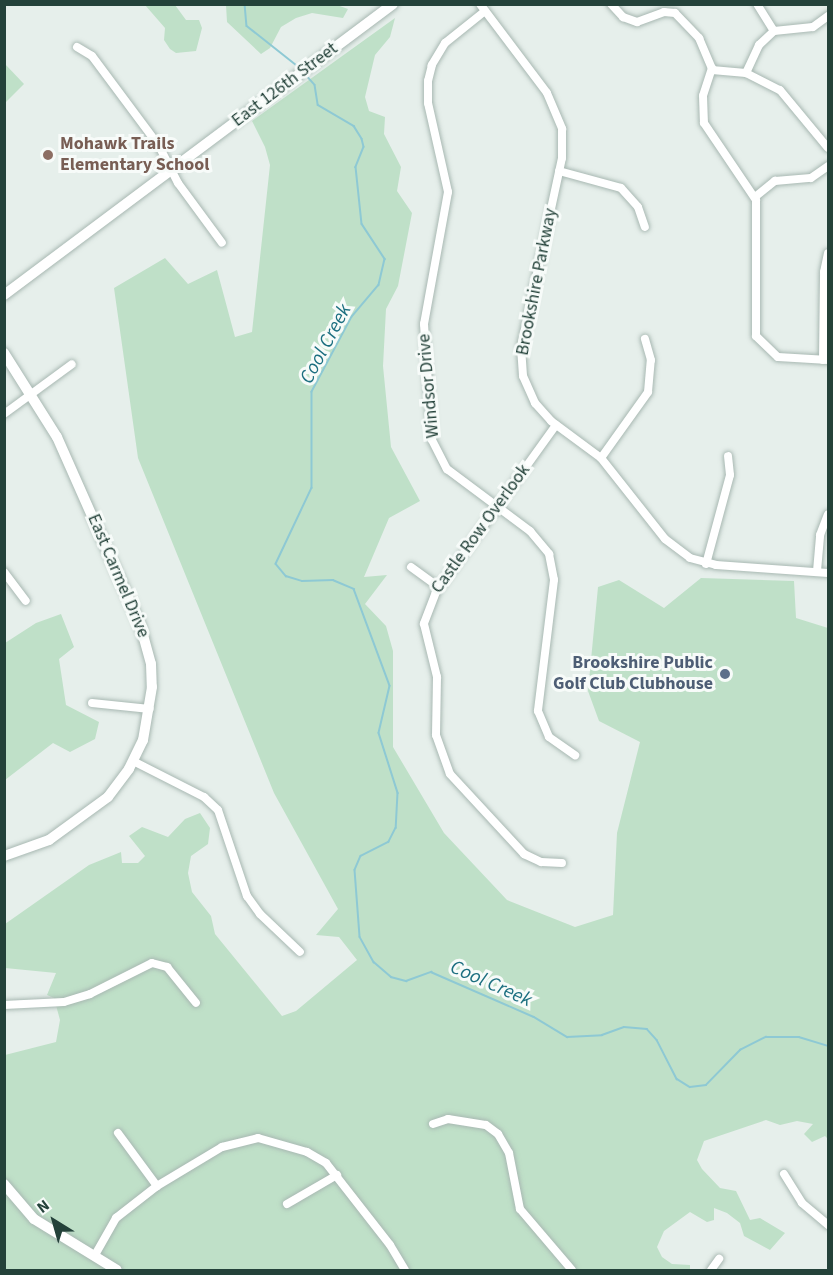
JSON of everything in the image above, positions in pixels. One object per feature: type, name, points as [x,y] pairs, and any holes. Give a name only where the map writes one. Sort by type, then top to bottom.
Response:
[{"type":"street","name":"East 126th Street","points":[[4,295],[393,4]]},
{"type":"street","points":[[611,4],[623,17],[637,22],[664,12],[675,13],[699,38],[711,70],[704,96],[704,123],[754,197],[756,336],[778,357],[826,360],[824,272],[828,253]]},
{"type":"street","points":[[757,4],[774,31]]},
{"type":"street","name":"Brookshire Parkway","points":[[483,8],[556,109],[563,140],[559,171],[520,354],[528,390],[556,425],[601,458],[665,539],[683,553],[706,564],[828,573]]},
{"type":"street","name":"Windsor Drive","points":[[483,8],[445,43],[429,73],[428,103],[448,199],[424,334],[436,452],[452,473],[539,538],[551,559],[554,580],[538,711],[551,740],[575,755]]},
{"type":"street","points":[[746,73],[759,45],[774,31],[813,27],[828,16]]},
{"type":"street","points":[[77,47],[92,56],[159,146],[171,171],[222,243]]},
{"type":"street","points":[[711,70],[746,73],[786,94],[828,148]]},
{"type":"street","points":[[754,197],[775,181],[811,178],[828,166]]},
{"type":"street","points":[[559,171],[621,188],[638,207],[645,227]]},
{"type":"street","points":[[601,458],[648,392],[651,360],[645,339]]},
{"type":"street","name":"East Carmel Drive","points":[[4,353],[32,393],[57,437],[140,624],[151,664],[150,709],[143,740],[133,761],[108,797],[77,823],[49,840],[4,856]]},
{"type":"street","points":[[4,414],[72,364]]},
{"type":"street","name":"Castle Row Overlook","points":[[556,425],[439,587],[426,611],[424,630],[436,673],[436,735],[447,768],[524,854],[541,862],[562,863]]},
{"type":"street","points":[[706,564],[730,475],[728,456]]},
{"type":"street","points":[[817,571],[819,535],[828,514]]},
{"type":"street","points":[[411,567],[439,587]]},
{"type":"street","points":[[4,572],[26,601]]},
{"type":"street","points":[[92,703],[150,709]]},
{"type":"street","points":[[133,761],[204,797],[218,810],[247,896],[260,914],[300,952]]},
{"type":"street","points":[[4,1005],[64,1002],[90,994],[152,963],[167,967],[196,1003]]},
{"type":"street","points":[[433,1124],[448,1119],[486,1125],[498,1134],[509,1153],[520,1209],[572,1270]]},
{"type":"street","points":[[118,1133],[157,1186]]},
{"type":"street","points":[[95,1255],[116,1218],[157,1186],[222,1147],[258,1138],[307,1152],[337,1175],[405,1270]]},
{"type":"street","points":[[784,1174],[802,1203],[828,1225]]},
{"type":"street","points":[[287,1204],[337,1175]]},
{"type":"street","points":[[4,1184],[34,1219],[117,1270]]},
{"type":"street","points":[[711,1270],[719,1260]]},
{"type":"green space","points":[[145,5],[175,5],[186,20],[199,20],[202,28],[196,51],[176,53],[170,49],[164,40],[165,28]]},
{"type":"green space","points":[[226,5],[337,5],[348,9],[343,18],[312,13],[296,18],[281,27],[270,48],[261,54],[227,22]]},
{"type":"green space","points":[[395,18],[390,37],[375,55],[365,97],[369,111],[385,117],[384,134],[401,167],[397,191],[412,213],[398,286],[386,309],[383,366],[391,447],[420,501],[389,518],[364,577],[387,575],[365,604],[386,626],[393,651],[393,747],[444,833],[507,900],[575,927],[613,915],[617,833],[640,742],[599,721],[588,691],[598,587],[619,580],[664,608],[701,578],[794,581],[796,618],[828,628],[828,1139],[825,1136],[812,1142],[804,1134],[813,1124],[797,1121],[780,1125],[766,1120],[704,1141],[697,1160],[702,1169],[720,1188],[736,1191],[750,1220],[760,1218],[785,1233],[770,1250],[744,1236],[740,1223],[727,1213],[714,1208],[714,1220],[707,1222],[690,1212],[664,1231],[657,1247],[662,1257],[672,1264],[690,1265],[690,1270],[5,1270],[5,1055],[56,1042],[60,1020],[54,998],[47,995],[56,973],[5,968],[5,924],[89,865],[121,852],[122,863],[138,863],[145,856],[129,836],[142,827],[168,837],[185,819],[200,813],[210,828],[208,844],[191,856],[188,873],[192,892],[211,916],[215,934],[282,1016],[296,1011],[357,960],[339,937],[316,935],[338,909],[274,793],[138,458],[114,288],[165,258],[188,284],[217,270],[235,337],[252,332],[270,165],[265,147],[252,121]]},
{"type":"green space","points":[[5,64],[24,84],[5,103]]},
{"type":"green space","points":[[61,614],[74,647],[59,659],[66,705],[99,722],[95,739],[70,752],[53,743],[5,780],[5,643],[36,623]]},
{"type":"waterway","name":"Cool Creek","points":[[245,4],[247,26],[299,67]]},
{"type":"waterway","name":"Cool Creek","points":[[306,75],[315,85],[318,105],[354,126],[362,139],[364,147],[356,167],[362,224],[385,259],[379,285],[352,317],[312,392],[312,488],[276,564],[286,576],[302,581],[333,580],[354,589],[390,686],[379,733],[398,793],[396,828],[389,842],[361,856],[355,870],[360,937],[374,962],[391,977],[406,981],[431,972],[534,1017],[567,1037],[602,1035],[624,1027],[647,1029],[657,1040],[677,1079],[690,1087],[706,1085],[740,1050],[766,1037],[799,1037],[828,1046]]},
{"type":"place","name":"Mohawk Trails Elementary School","points":[[48,155]]},
{"type":"place","name":"Brookshire Public Golf Club Clubhouse","points":[[725,674]]}]
